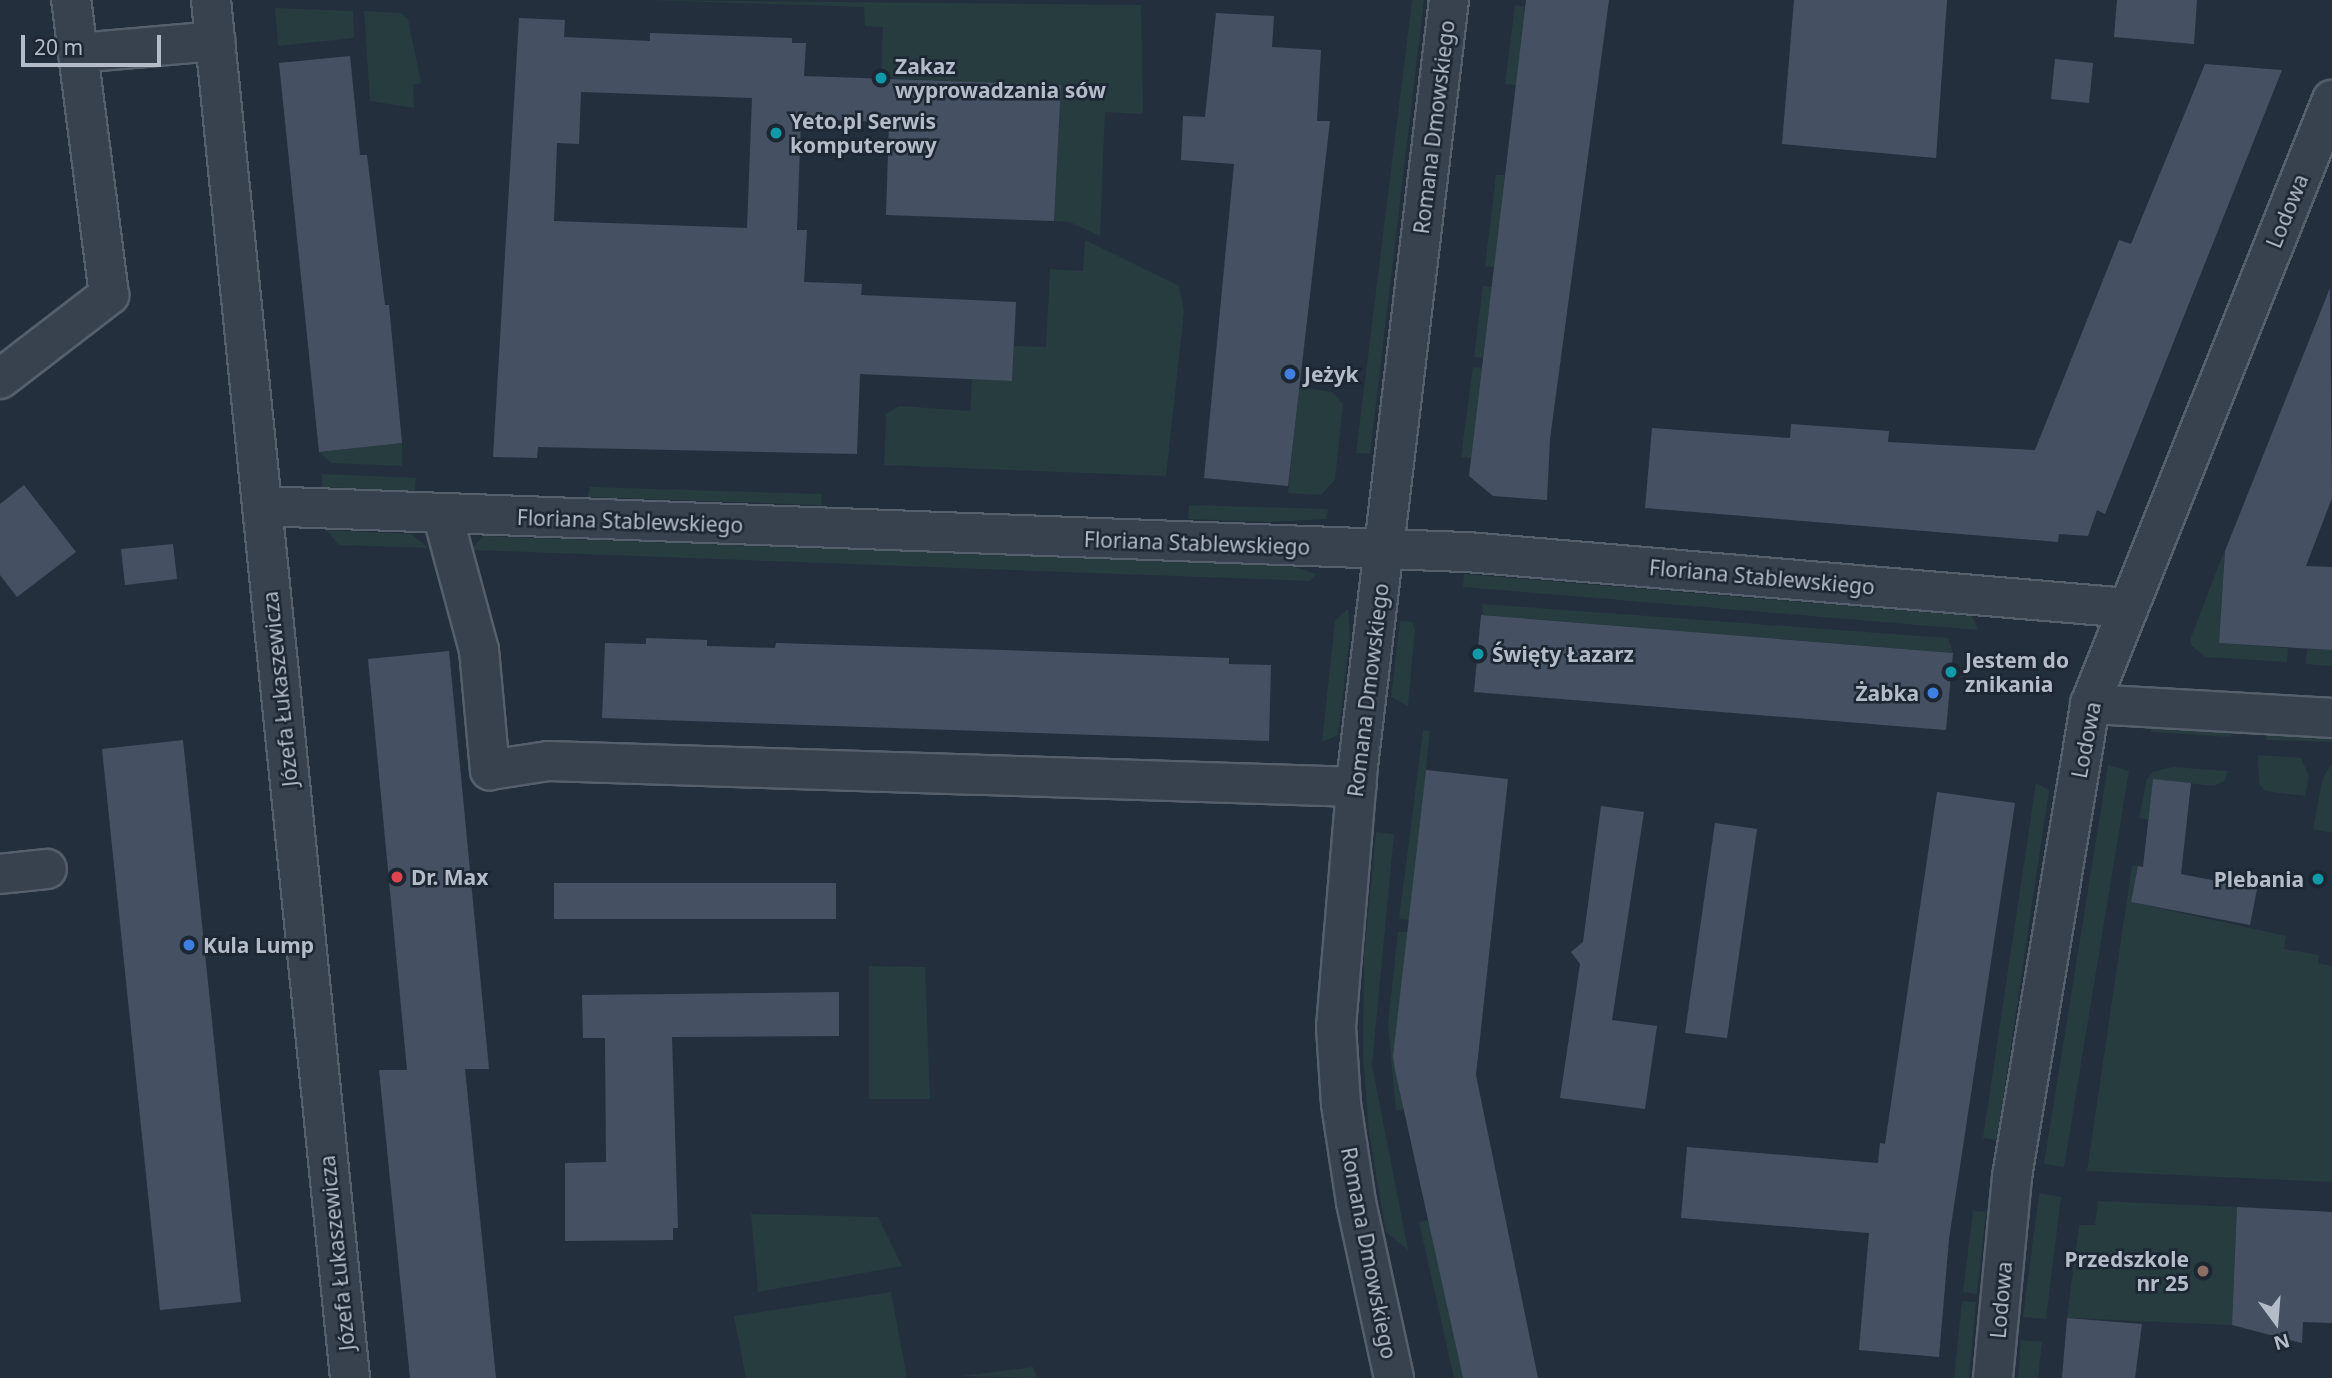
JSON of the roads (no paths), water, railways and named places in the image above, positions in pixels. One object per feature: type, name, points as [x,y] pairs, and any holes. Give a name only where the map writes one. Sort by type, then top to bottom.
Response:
[{"type":"street","points":[[0,379],[109,295],[71,0]]},
{"type":"street","name":"Józefa Łukaszewicza","points":[[211,0],[350,1378]]},
{"type":"street","name":"Romana Dmowskiego","points":[[1394,1378],[1356,1202],[1341,1104],[1336,1027],[1357,787],[1449,0]]},
{"type":"street","points":[[78,53],[215,41]]},
{"type":"street","name":"Lodowa","points":[[1993,1378],[2012,1177],[2090,704],[2332,100]]},
{"type":"street","name":"Floriana Stablewskiego","points":[[262,506],[1384,549],[2129,608]]},
{"type":"street","points":[[442,513],[479,650],[491,770],[548,761],[1357,787]]},
{"type":"street","points":[[2090,704],[2332,718]]},
{"type":"street","points":[[0,874],[47,869]]},
{"type":"place","name":"Zakaz wyprowadzania sów","points":[[881,78]]},
{"type":"place","name":"Yeto.pl Serwis komputerowy","points":[[776,133]]},
{"type":"place","name":"Jeżyk","points":[[1290,374]]},
{"type":"place","name":"Święty Łazarz","points":[[1478,654]]},
{"type":"place","name":"Jestem do znikania","points":[[1951,672]]},
{"type":"place","name":"Żabka","points":[[1933,693]]},
{"type":"place","name":"Dr. Max","points":[[397,877]]},
{"type":"place","name":"Plebania","points":[[2318,879]]},
{"type":"place","name":"Kula Lump","points":[[189,945]]},
{"type":"place","name":"Przedszkole nr 25","points":[[2203,1271]]}]
